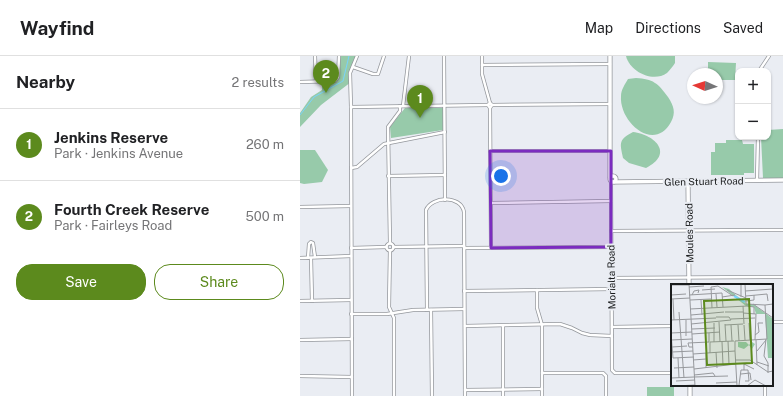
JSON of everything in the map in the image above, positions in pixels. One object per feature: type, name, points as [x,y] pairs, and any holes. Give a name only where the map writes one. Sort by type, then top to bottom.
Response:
[{"type":"main road","name":"Morialta Road","points":[[610,56],[611,166],[609,179],[614,180]]},
{"type":"main road","name":"Morialta Road","points":[[611,166],[614,180]]},
{"type":"main road","name":"Glen Stuart Road","points":[[614,180],[783,180]]},
{"type":"main road","name":"Moules Road","points":[[688,181],[689,284]]},
{"type":"main road","points":[[688,191],[692,184],[698,181]]},
{"type":"street","points":[[315,56],[316,82]]},
{"type":"street","points":[[300,82],[335,81],[338,76],[339,56]]},
{"type":"street","points":[[352,396],[350,73],[357,56]]},
{"type":"street","points":[[353,67],[373,74],[378,74],[384,56]]},
{"type":"street","points":[[393,247],[390,243],[388,127],[402,106],[409,56]]},
{"type":"street","points":[[444,56],[445,200]]},
{"type":"street","points":[[482,56],[483,79],[490,105],[491,248]]},
{"type":"street","points":[[761,68],[769,56]]},
{"type":"street","points":[[482,65],[610,64]]},
{"type":"street","points":[[351,107],[610,104]]},
{"type":"street","points":[[351,168],[357,167],[388,142],[445,132]]},
{"type":"street","points":[[757,180],[758,140]]},
{"type":"street","points":[[379,148],[385,149],[388,152]]},
{"type":"street","points":[[490,151],[611,151]]},
{"type":"street","points":[[388,176],[445,175]]},
{"type":"street","name":"Morialta Road","points":[[614,180],[611,201],[612,370],[615,373],[671,373]]},
{"type":"street","points":[[427,310],[426,210],[436,200],[457,202],[463,209],[465,396]]},
{"type":"street","points":[[491,203],[611,201]]},
{"type":"street","points":[[300,207],[350,206]]},
{"type":"street","points":[[611,231],[783,230]]},
{"type":"street","points":[[312,301],[309,258],[309,244],[311,242],[314,246],[315,257]]},
{"type":"street","points":[[386,247],[387,244],[390,243]]},
{"type":"street","points":[[351,248],[386,247],[390,250]]},
{"type":"street","points":[[394,396],[394,318],[389,307],[390,250],[393,247],[611,247]]},
{"type":"street","points":[[300,258],[351,256]]},
{"type":"street","points":[[611,278],[783,277]]},
{"type":"street","points":[[464,290],[612,289]]},
{"type":"street","points":[[537,290],[537,308],[542,325],[542,396]]},
{"type":"street","points":[[300,301],[351,300]]},
{"type":"street","points":[[351,314],[392,313],[413,310],[464,309]]},
{"type":"street","points":[[431,310],[432,396]]},
{"type":"street","points":[[465,326],[560,324],[590,335],[612,336]]},
{"type":"street","points":[[503,326],[503,396]]},
{"type":"street","points":[[612,327],[671,326]]},
{"type":"street","points":[[300,340],[352,339]]},
{"type":"street","points":[[542,373],[604,374],[606,376],[606,396]]},
{"type":"street","points":[[300,376],[352,376]]},
{"type":"street","points":[[465,390],[542,389]]},
{"type":"highlighted area","points":[[490,151],[611,151],[611,247],[491,248]]},
{"type":"green space","points":[[340,56],[357,56],[350,73],[351,82],[321,105],[300,127],[300,113],[311,97],[322,90],[322,82],[334,82],[339,79]]},
{"type":"green space","points":[[626,56],[675,56],[675,63],[667,73],[655,77],[637,71],[628,62]]},
{"type":"green space","points":[[708,62],[736,63],[735,80],[723,80],[723,68],[708,68]]},
{"type":"green space","points":[[628,79],[647,79],[658,85],[672,103],[674,113],[671,122],[664,131],[656,135],[647,134],[631,124],[622,106],[621,94],[623,87]]},
{"type":"green space","points":[[405,108],[443,108],[443,130],[391,138],[390,127]]},
{"type":"green space","points":[[783,129],[783,178],[763,178],[761,140],[771,140],[771,130]]},
{"type":"green space","points":[[633,132],[649,137],[659,146],[659,157],[654,163],[646,168],[629,163],[623,158],[621,142],[625,137]]},
{"type":"green space","points":[[726,140],[742,140],[743,144],[754,144],[754,173],[744,173],[744,175],[711,175],[711,152],[715,152],[715,143],[726,143]]},
{"type":"green space","points":[[300,150],[315,150],[328,170],[322,182],[300,183]]},
{"type":"green space","points":[[647,387],[674,387],[674,396],[647,396]]},
{"type":"waterway","points":[[300,115],[314,97],[343,81],[349,56]]},
{"type":"place","name":"Fourth Creek Reserve","points":[[326,93]]},
{"type":"place","name":"Jenkins Reserve","points":[[420,118]]}]
